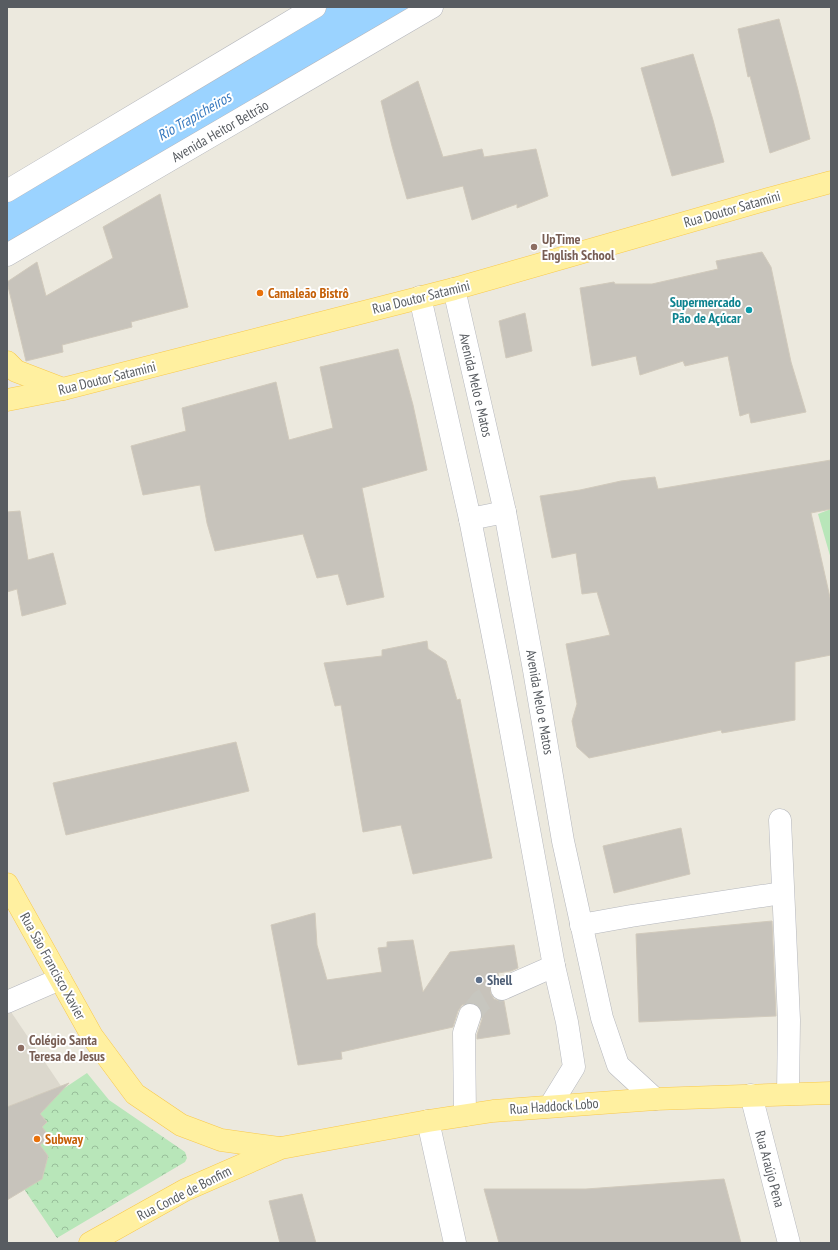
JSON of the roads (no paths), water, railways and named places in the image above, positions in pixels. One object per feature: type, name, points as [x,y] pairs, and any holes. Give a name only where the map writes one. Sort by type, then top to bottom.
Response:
[{"type":"main road","name":"Rua Doutor Satamini","points":[[7,400],[63,389],[454,289],[745,205],[831,182]]},
{"type":"main road","points":[[7,362],[16,371],[63,389]]},
{"type":"main road","name":"Rua São Francisco Xavier","points":[[7,884],[92,1036],[135,1094],[181,1125],[221,1140],[281,1148]]},
{"type":"main road","name":"Rua Haddock Lobo","points":[[281,1148],[428,1121],[493,1111],[655,1099],[831,1093]]},
{"type":"main road","name":"Rua Conde de Bonfim","points":[[90,1243],[185,1190],[281,1148]]},
{"type":"street","points":[[7,191],[315,7]]},
{"type":"street","name":"Avenida Heitor Beltrão","points":[[7,255],[432,7]]},
{"type":"street","name":"Avenida Melo e Matos","points":[[454,289],[504,512],[534,670],[563,841],[602,1018],[618,1065],[655,1099]]},
{"type":"street","points":[[420,297],[470,520],[501,677],[554,966],[567,1022],[574,1067],[550,1106]]},
{"type":"street","points":[[470,520],[504,512]]},
{"type":"street","points":[[501,677],[534,670]]},
{"type":"street","points":[[780,820],[782,893],[789,1020],[788,1094]]},
{"type":"street","points":[[532,846],[563,841]]},
{"type":"street","points":[[582,925],[782,893]]},
{"type":"street","points":[[502,989],[554,966]]},
{"type":"street","points":[[7,1002],[60,979]]},
{"type":"street","points":[[465,1115],[464,1033],[470,1015]]},
{"type":"street","name":"Rua Araújo Pena","points":[[751,1095],[789,1243]]},
{"type":"street","points":[[428,1121],[455,1243]]},
{"type":"waterway","name":"Rio Trapicheiros","points":[[7,226],[382,7]]},
{"type":"tunnel","points":[[470,1015],[481,1001],[502,989]]},
{"type":"place","name":"UpTime English School","points":[[534,247]]},
{"type":"place","name":"Camaleão Bistrô","points":[[260,293]]},
{"type":"place","name":"Supermercado Pão de Açúcar","points":[[749,310]]},
{"type":"place","name":"Shell","points":[[479,980]]},
{"type":"place","name":"Colégio Santa Teresa de Jesus","points":[[21,1048]]},
{"type":"place","name":"Subway","points":[[37,1139]]}]
